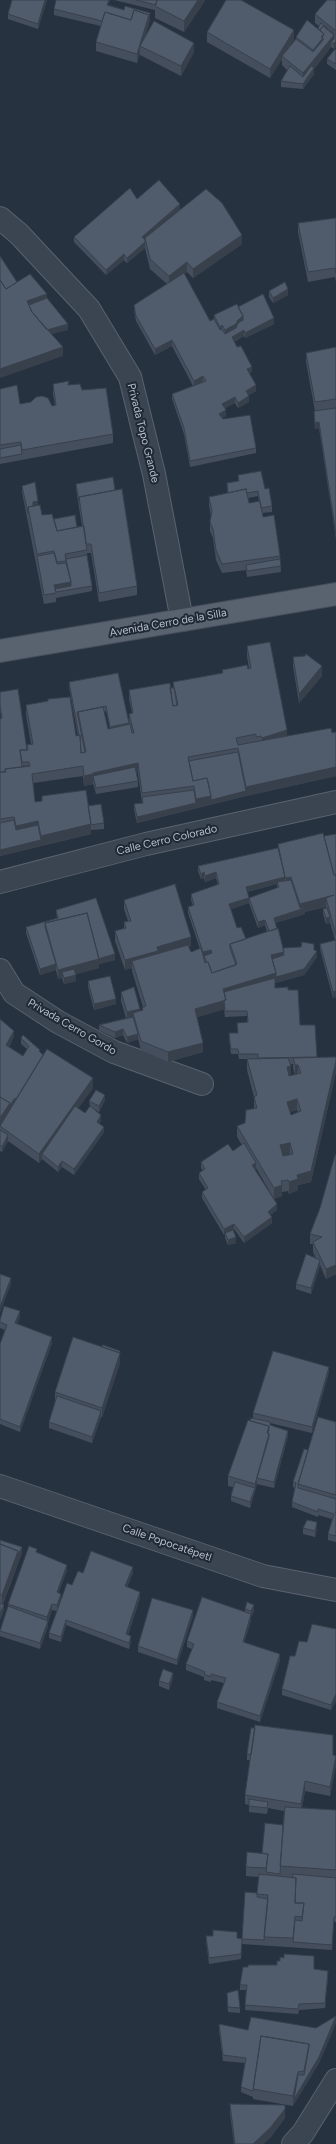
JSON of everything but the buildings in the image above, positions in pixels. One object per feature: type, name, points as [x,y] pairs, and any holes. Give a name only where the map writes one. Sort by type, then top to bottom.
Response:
[{"type":"main road","name":"Avenida Cerro de la Silla","points":[[0,651],[336,594]]},
{"type":"street","name":"Privada Topo Grande","points":[[0,218],[18,234],[89,309],[130,377],[154,474],[182,620]]},
{"type":"street","name":"Calle Cerro Colorado","points":[[0,882],[146,844],[336,802]]},
{"type":"street","name":"Privada Cerro Gordo","points":[[0,970],[14,993],[58,1022],[114,1052],[202,1084]]},
{"type":"street","name":"Calle Popocatépetl","points":[[0,1486],[263,1576],[336,1590]]},
{"type":"street","points":[[293,2144],[303,2133],[336,2080]]}]
